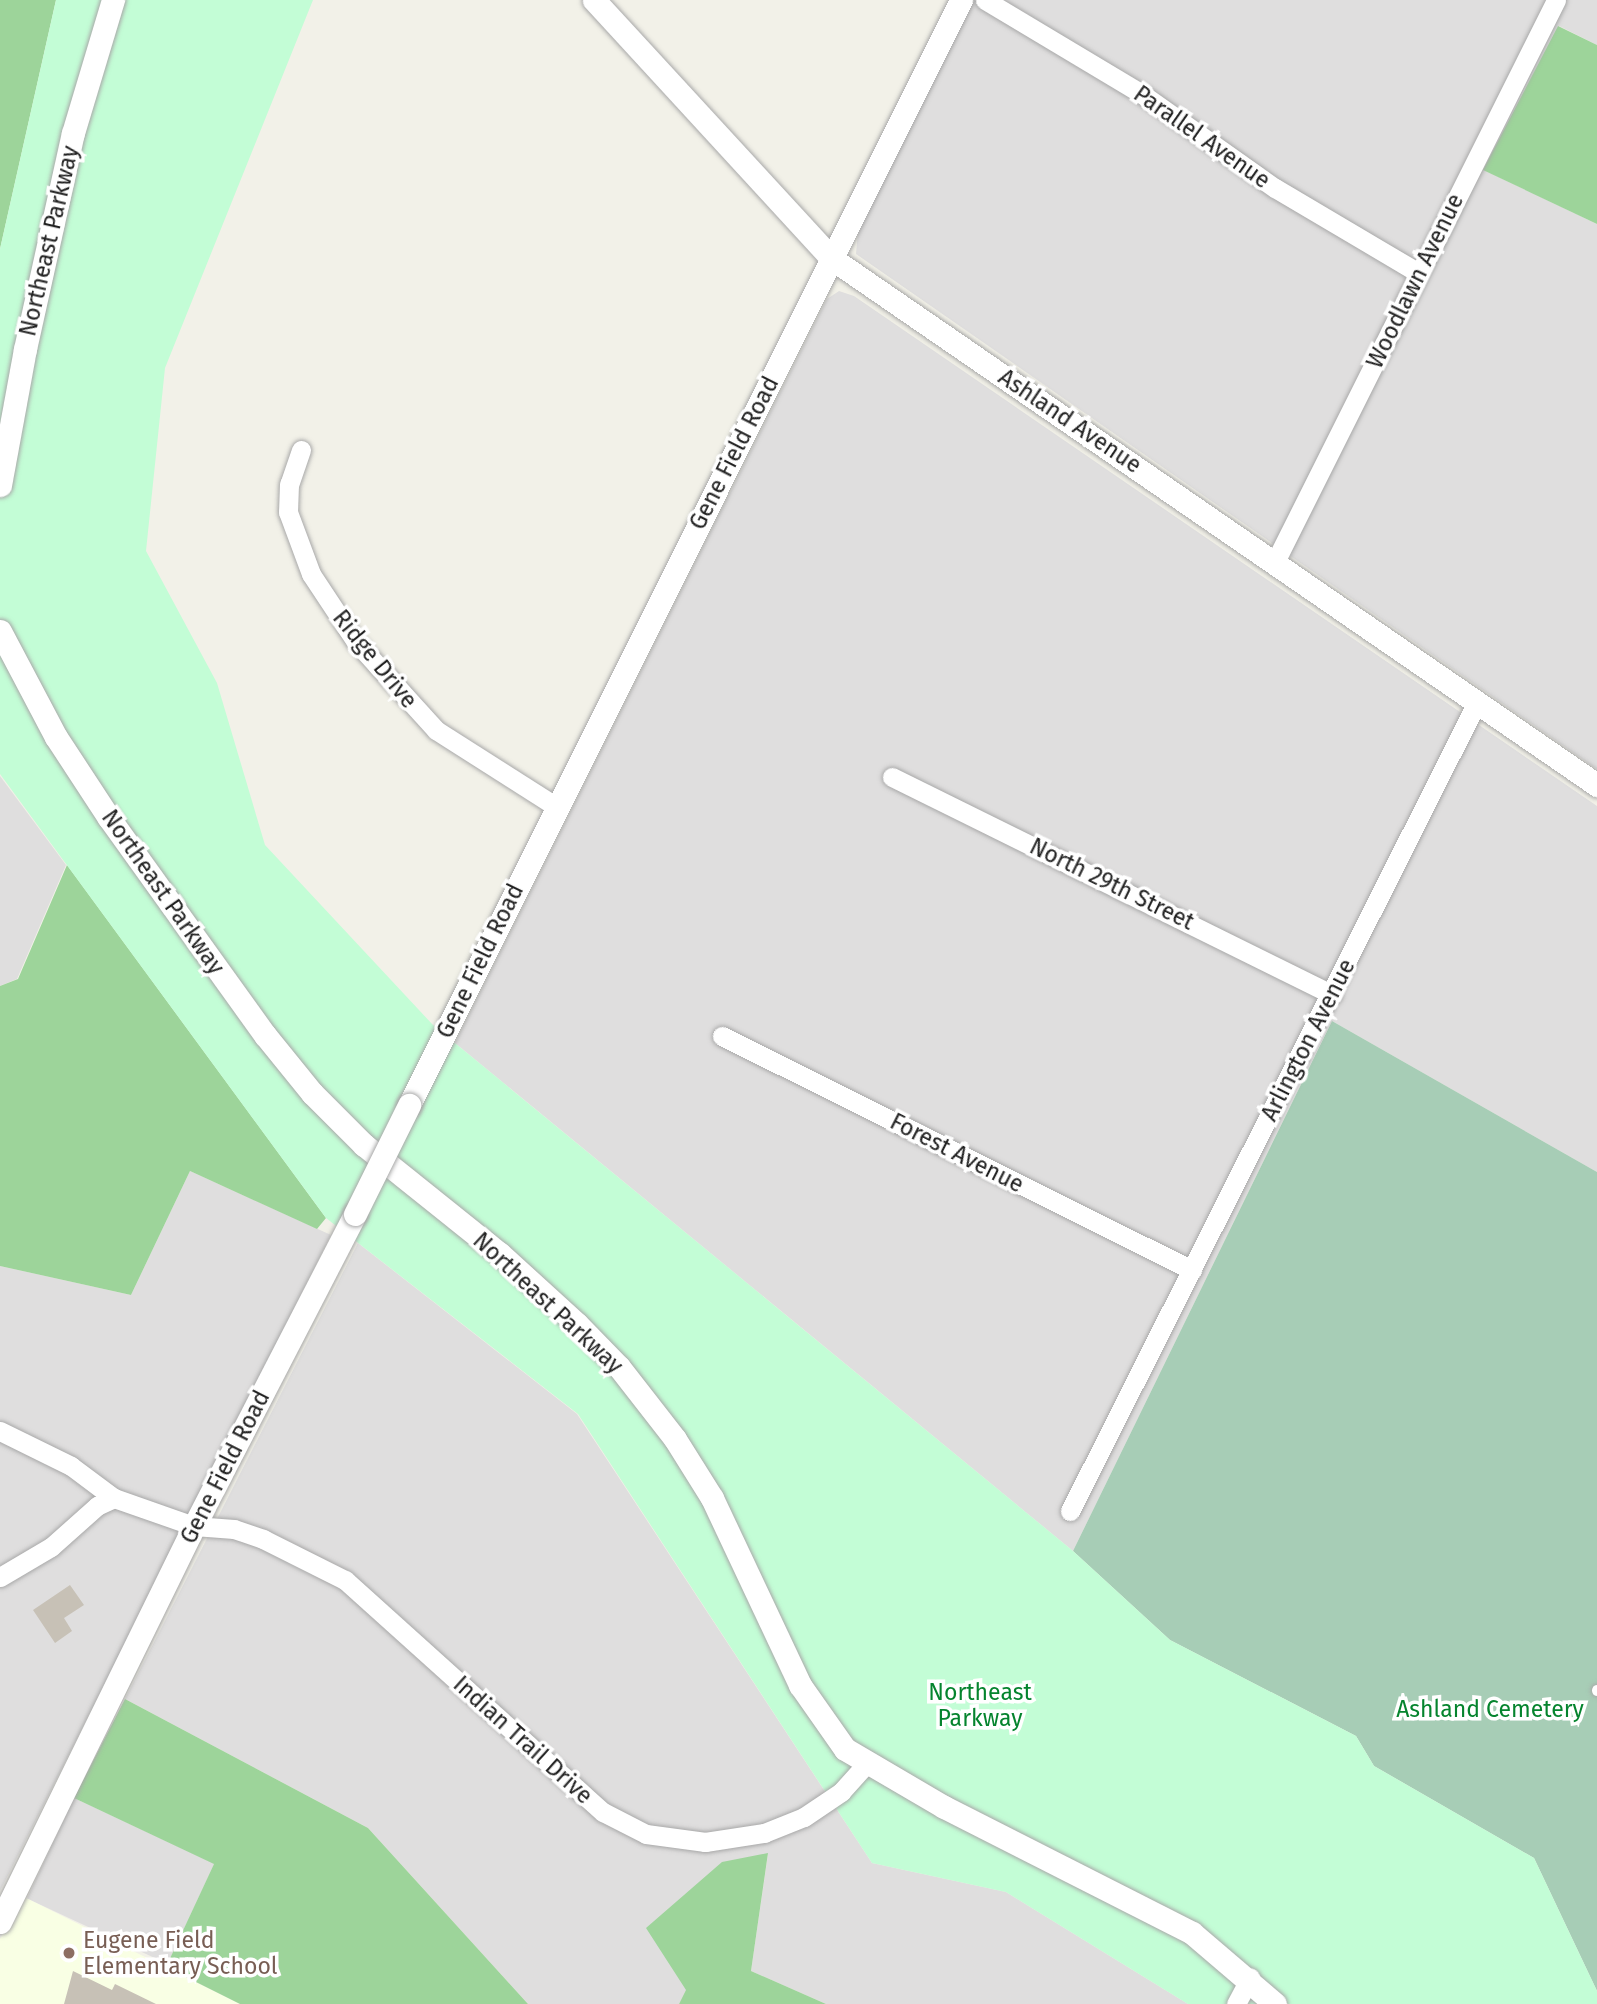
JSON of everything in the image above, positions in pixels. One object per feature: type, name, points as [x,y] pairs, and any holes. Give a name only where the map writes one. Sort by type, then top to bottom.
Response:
[{"type":"street","name":"Northeast Parkway","points":[[0,485],[25,349],[73,133],[113,0]]},
{"type":"street","name":"Ashland Avenue","points":[[594,0],[831,258],[1597,785]]},
{"type":"street","name":"Gene Field Road","points":[[0,1922],[194,1526],[355,1214],[961,0]]},
{"type":"street","name":"Parallel Avenue","points":[[985,0],[1142,94],[1275,188],[1419,272]]},
{"type":"street","name":"Woodlawn Avenue","points":[[1275,562],[1556,0]]},
{"type":"street","name":"Ridge Drive","points":[[301,450],[289,484],[288,512],[312,574],[356,642],[436,730],[557,807]]},
{"type":"street","name":"Northeast Parkway","points":[[0,631],[56,737],[109,818],[265,1035],[312,1093],[364,1145],[499,1254],[577,1324],[619,1367],[676,1439],[712,1498],[800,1685],[837,1739],[866,1764],[1161,1915],[1212,1947],[1250,1978],[1275,2004]]},
{"type":"street","name":"Arlington Avenue","points":[[1070,1511],[1477,702]]},
{"type":"street","name":"North 29th Street","points":[[892,777],[1332,994]]},
{"type":"street","name":"Forest Avenue","points":[[722,1036],[1192,1270]]},
{"type":"street","name":"Indian Trail Drive","points":[[0,1431],[71,1466],[114,1498],[194,1526],[234,1529],[263,1539],[345,1580],[603,1812],[646,1835],[705,1842],[764,1833],[804,1817],[841,1792],[866,1764]]},
{"type":"street","points":[[0,1577],[51,1547],[97,1506],[114,1498]]},
{"type":"street","points":[[1236,2004],[1250,1978]]},
{"type":"shaded area","points":[[974,0],[1597,0],[1597,45],[1559,26],[1484,170],[1597,224],[1597,769],[856,254],[858,231]]},
{"type":"shaded area","points":[[839,291],[854,296],[1597,806],[1597,1172],[1332,1021],[1073,1551],[455,1043],[827,299]]},
{"type":"shaded area","points":[[0,776],[66,865],[17,979],[0,986]]},
{"type":"shaded area","points":[[190,1171],[331,1235],[0,1891],[0,1266],[131,1295]]},
{"type":"shaded area","points":[[358,1243],[577,1414],[872,1863],[1006,1892],[1188,2004],[826,2004],[751,1971],[768,1854],[679,2004],[528,2004],[368,1828],[125,1699]]},
{"type":"shaded area","points":[[74,1798],[214,1864],[168,1964],[27,1899]]},
{"type":"shaded area","name":"Eugene Field Elementary School","points":[[22,1896],[240,2004],[0,2004],[0,1939]]},
{"type":"green space","points":[[0,0],[56,0],[0,249]]},
{"type":"green space","name":"Northeast Parkway","points":[[56,0],[313,0],[165,368],[146,551],[217,683],[265,845],[433,1025],[1073,1551],[1170,1640],[1356,1736],[1374,1766],[1534,1858],[1597,1991],[1597,2004],[1188,2004],[1006,1892],[872,1863],[578,1414],[326,1218],[0,774],[0,249]]},
{"type":"green space","points":[[1558,26],[1597,45],[1597,224],[1483,170]]},
{"type":"green space","points":[[67,865],[326,1218],[317,1229],[190,1171],[131,1295],[0,1266],[0,986],[18,979]]},
{"type":"green space","name":"Ashland Cemetery","points":[[1332,1021],[1597,1172],[1597,1991],[1534,1858],[1374,1766],[1356,1736],[1170,1640],[1073,1551]]},
{"type":"green space","points":[[125,1699],[368,1828],[528,2004],[240,2004],[166,1967],[214,1864],[74,1798]]},
{"type":"green space","points":[[768,1853],[751,1971],[826,2004],[679,2004],[686,1990],[646,1928],[722,1862]]},
{"type":"building","points":[[70,1585],[84,1605],[64,1618],[72,1631],[55,1643],[33,1610]]},
{"type":"building","points":[[73,1971],[112,1990],[115,1984],[156,2004],[64,2004]]},
{"type":"place","name":"Eugene Field Elementary School","points":[[69,1953]]}]
